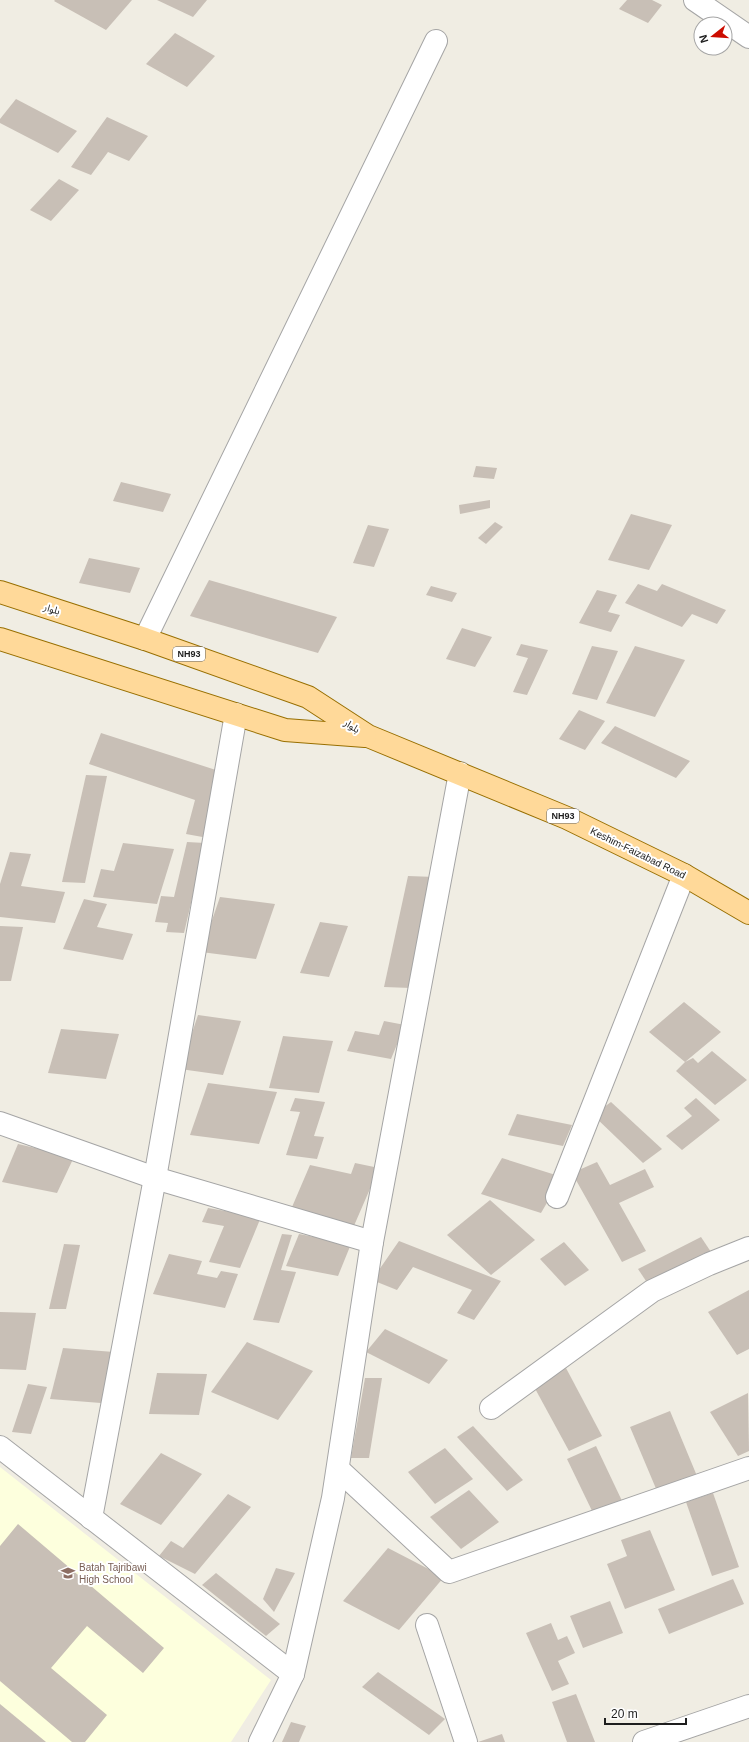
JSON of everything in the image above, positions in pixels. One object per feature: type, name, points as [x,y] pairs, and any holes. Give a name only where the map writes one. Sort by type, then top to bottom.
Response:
[{"type":"main road","name":"بلوار","points":[[0,592],[144,638],[308,697],[368,736]]},
{"type":"main road","name":"بلوار","points":[[0,639],[285,730],[368,736]]},
{"type":"main road","name":"Keshim-Faizabad Road","points":[[368,736],[567,818],[684,875],[749,914]]},
{"type":"street","points":[[695,0],[719,7],[749,37]]},
{"type":"street","points":[[144,638],[436,41]]},
{"type":"street","points":[[91,1518],[154,1178],[236,714]]},
{"type":"street","points":[[260,1742],[293,1674],[333,1498],[372,1242],[460,773]]},
{"type":"street","points":[[557,1197],[684,875]]},
{"type":"street","points":[[0,1123],[154,1178],[372,1242]]},
{"type":"street","points":[[491,1408],[652,1290],[709,1264],[749,1248]]},
{"type":"street","points":[[0,1447],[293,1674]]},
{"type":"street","points":[[338,1469],[449,1572],[749,1468]]},
{"type":"street","points":[[427,1625],[466,1742]]},
{"type":"street","points":[[644,1742],[749,1706]]},
{"type":"shaded area","name":"Batah Tajribawi High School","points":[[0,1467],[271,1680],[231,1742],[0,1742]]},
{"type":"building","points":[[132,0],[106,30],[54,1]]},
{"type":"building","points":[[157,0],[207,0],[193,17]]},
{"type":"building","points":[[627,0],[652,0],[662,5],[648,23],[619,9]]},
{"type":"building","points":[[175,33],[215,56],[187,87],[146,64]]},
{"type":"building","points":[[16,99],[77,131],[58,153],[0,123],[0,119]]},
{"type":"building","points":[[107,117],[148,136],[129,161],[108,152],[91,175],[71,167]]},
{"type":"building","points":[[59,179],[79,190],[51,221],[30,210]]},
{"type":"building","points":[[476,466],[497,468],[494,479],[473,477]]},
{"type":"building","points":[[121,482],[171,494],[163,512],[113,501]]},
{"type":"building","points":[[490,500],[490,508],[460,514],[459,505]]},
{"type":"building","points":[[631,514],[672,525],[649,570],[608,560]]},
{"type":"building","points":[[495,522],[503,527],[486,544],[478,538]]},
{"type":"building","points":[[368,525],[389,529],[374,567],[353,563]]},
{"type":"building","points":[[89,558],[140,568],[130,593],[79,583]]},
{"type":"building","points":[[209,580],[337,617],[318,653],[190,616]]},
{"type":"building","points":[[638,584],[657,591],[662,584],[726,610],[717,624],[692,614],[682,627],[625,603]]},
{"type":"building","points":[[431,586],[457,593],[452,602],[426,595]]},
{"type":"building","points":[[597,590],[617,595],[608,612],[620,615],[611,632],[579,623]]},
{"type":"building","points":[[462,628],[492,637],[475,667],[446,659]]},
{"type":"building","points":[[521,644],[548,650],[527,695],[513,692],[528,658],[516,655]]},
{"type":"building","points":[[592,646],[618,651],[597,700],[572,694]]},
{"type":"building","points":[[635,646],[685,660],[655,717],[606,703]]},
{"type":"building","points":[[579,710],[605,721],[585,750],[559,739]]},
{"type":"building","points":[[615,726],[690,761],[676,778],[601,743]]},
{"type":"building","points":[[101,733],[219,771],[208,838],[186,834],[195,800],[89,764]]},
{"type":"building","points":[[86,775],[107,776],[85,883],[62,882]]},
{"type":"building","points":[[187,842],[205,843],[184,933],[166,932],[168,923],[155,922],[161,896],[174,897]]},
{"type":"building","points":[[123,843],[174,849],[157,904],[93,897],[101,869],[114,871]]},
{"type":"building","points":[[10,852],[31,854],[21,886],[65,892],[55,923],[0,917],[0,884]]},
{"type":"building","points":[[408,876],[435,877],[411,988],[384,987]]},
{"type":"building","points":[[220,897],[275,904],[256,959],[201,952]]},
{"type":"building","points":[[84,899],[107,904],[97,927],[133,934],[123,960],[63,949]]},
{"type":"building","points":[[320,922],[348,926],[329,977],[300,973]]},
{"type":"building","points":[[0,926],[23,927],[11,981],[0,981]]},
{"type":"building","points":[[684,1002],[721,1032],[685,1062],[649,1032]]},
{"type":"building","points":[[198,1015],[241,1021],[223,1075],[180,1069]]},
{"type":"building","points":[[384,1021],[405,1025],[391,1059],[347,1051],[355,1031],[379,1035]]},
{"type":"building","points":[[61,1029],[119,1034],[106,1079],[48,1073]]},
{"type":"building","points":[[283,1036],[333,1041],[319,1093],[269,1088]]},
{"type":"building","points":[[712,1051],[747,1080],[715,1105],[676,1071],[685,1062],[693,1058],[698,1063]]},
{"type":"building","points":[[208,1083],[277,1092],[259,1144],[190,1135]]},
{"type":"building","points":[[295,1098],[325,1102],[314,1136],[324,1137],[317,1159],[286,1155],[300,1112],[290,1111]]},
{"type":"building","points":[[696,1098],[720,1120],[682,1150],[666,1136],[692,1116],[684,1108]]},
{"type":"building","points":[[611,1102],[662,1149],[643,1163],[593,1115]]},
{"type":"building","points":[[517,1114],[572,1125],[563,1146],[508,1135]]},
{"type":"building","points":[[18,1144],[74,1157],[57,1193],[2,1182]]},
{"type":"building","points":[[502,1158],[562,1177],[541,1213],[481,1194]]},
{"type":"building","points":[[597,1162],[610,1185],[645,1169],[654,1187],[619,1203],[646,1251],[622,1262],[572,1173]]},
{"type":"building","points":[[355,1163],[379,1168],[353,1228],[289,1214],[310,1165],[351,1174]]},
{"type":"building","points":[[490,1200],[535,1240],[491,1275],[447,1235]]},
{"type":"building","points":[[208,1208],[261,1217],[240,1268],[209,1262],[224,1226],[202,1222]]},
{"type":"building","points":[[282,1234],[292,1235],[281,1270],[296,1272],[279,1323],[253,1320]]},
{"type":"building","points":[[299,1234],[351,1244],[338,1276],[286,1266]]},
{"type":"building","points":[[701,1237],[711,1252],[648,1284],[638,1269]]},
{"type":"building","points":[[399,1241],[501,1281],[474,1320],[457,1313],[472,1290],[413,1267],[397,1290],[372,1280]]},
{"type":"building","points":[[564,1242],[589,1270],[565,1286],[540,1259]]},
{"type":"building","points":[[64,1244],[80,1245],[66,1309],[49,1309]]},
{"type":"building","points":[[169,1254],[202,1261],[197,1274],[217,1278],[221,1271],[238,1274],[225,1308],[153,1294]]},
{"type":"building","points":[[749,1290],[749,1349],[737,1355],[708,1312]]},
{"type":"building","points":[[0,1312],[36,1313],[26,1370],[0,1369]]},
{"type":"building","points":[[385,1329],[448,1360],[429,1384],[366,1352]]},
{"type":"building","points":[[247,1342],[313,1371],[278,1420],[211,1392]]},
{"type":"building","points":[[63,1348],[114,1352],[101,1403],[50,1399]]},
{"type":"building","points":[[566,1368],[602,1436],[569,1451],[532,1383]]},
{"type":"building","points":[[157,1373],[207,1374],[199,1415],[149,1414]]},
{"type":"building","points":[[365,1378],[382,1378],[369,1458],[351,1458]]},
{"type":"building","points":[[28,1384],[47,1387],[31,1434],[12,1432]]},
{"type":"building","points":[[748,1393],[749,1451],[738,1456],[710,1412]]},
{"type":"building","points":[[670,1411],[697,1476],[657,1491],[630,1427]]},
{"type":"building","points":[[473,1426],[523,1480],[507,1491],[457,1437]]},
{"type":"building","points":[[596,1446],[623,1503],[594,1515],[567,1459]]},
{"type":"building","points":[[445,1448],[473,1479],[435,1504],[408,1472]]},
{"type":"building","points":[[161,1453],[202,1474],[161,1525],[120,1504]]},
{"type":"building","points":[[469,1490],[499,1522],[461,1549],[430,1517]]},
{"type":"building","points":[[713,1493],[739,1567],[712,1576],[686,1502]]},
{"type":"building","points":[[228,1494],[251,1507],[195,1574],[159,1556],[171,1541],[183,1548]]},
{"type":"building","points":[[18,1524],[164,1648],[143,1673],[87,1626],[51,1668],[107,1715],[85,1742],[72,1742],[0,1681],[0,1546]]},
{"type":"building","points":[[650,1530],[675,1590],[625,1609],[607,1564],[627,1556],[621,1540]]},
{"type":"building","points":[[388,1548],[444,1577],[399,1630],[343,1601]]},
{"type":"building","points":[[276,1568],[295,1573],[274,1612],[263,1599]]},
{"type":"building","points":[[216,1573],[280,1624],[266,1636],[202,1585]]},
{"type":"building","points":[[733,1579],[744,1604],[669,1634],[658,1609]]},
{"type":"building","points":[[610,1601],[623,1633],[583,1648],[570,1616]]},
{"type":"building","points":[[551,1623],[558,1640],[567,1636],[575,1653],[558,1661],[569,1684],[552,1691],[526,1633]]},
{"type":"building","points":[[378,1672],[445,1719],[429,1735],[362,1687]]},
{"type":"building","points":[[576,1694],[595,1742],[567,1742],[552,1702]]},
{"type":"building","points":[[0,1704],[46,1742],[0,1742]]},
{"type":"building","points":[[291,1722],[306,1726],[299,1742],[282,1742]]},
{"type":"building","points":[[502,1734],[505,1742],[478,1742]]},
{"type":"place","name":"Batah Tajribawi High School","points":[[68,1573]]}]
